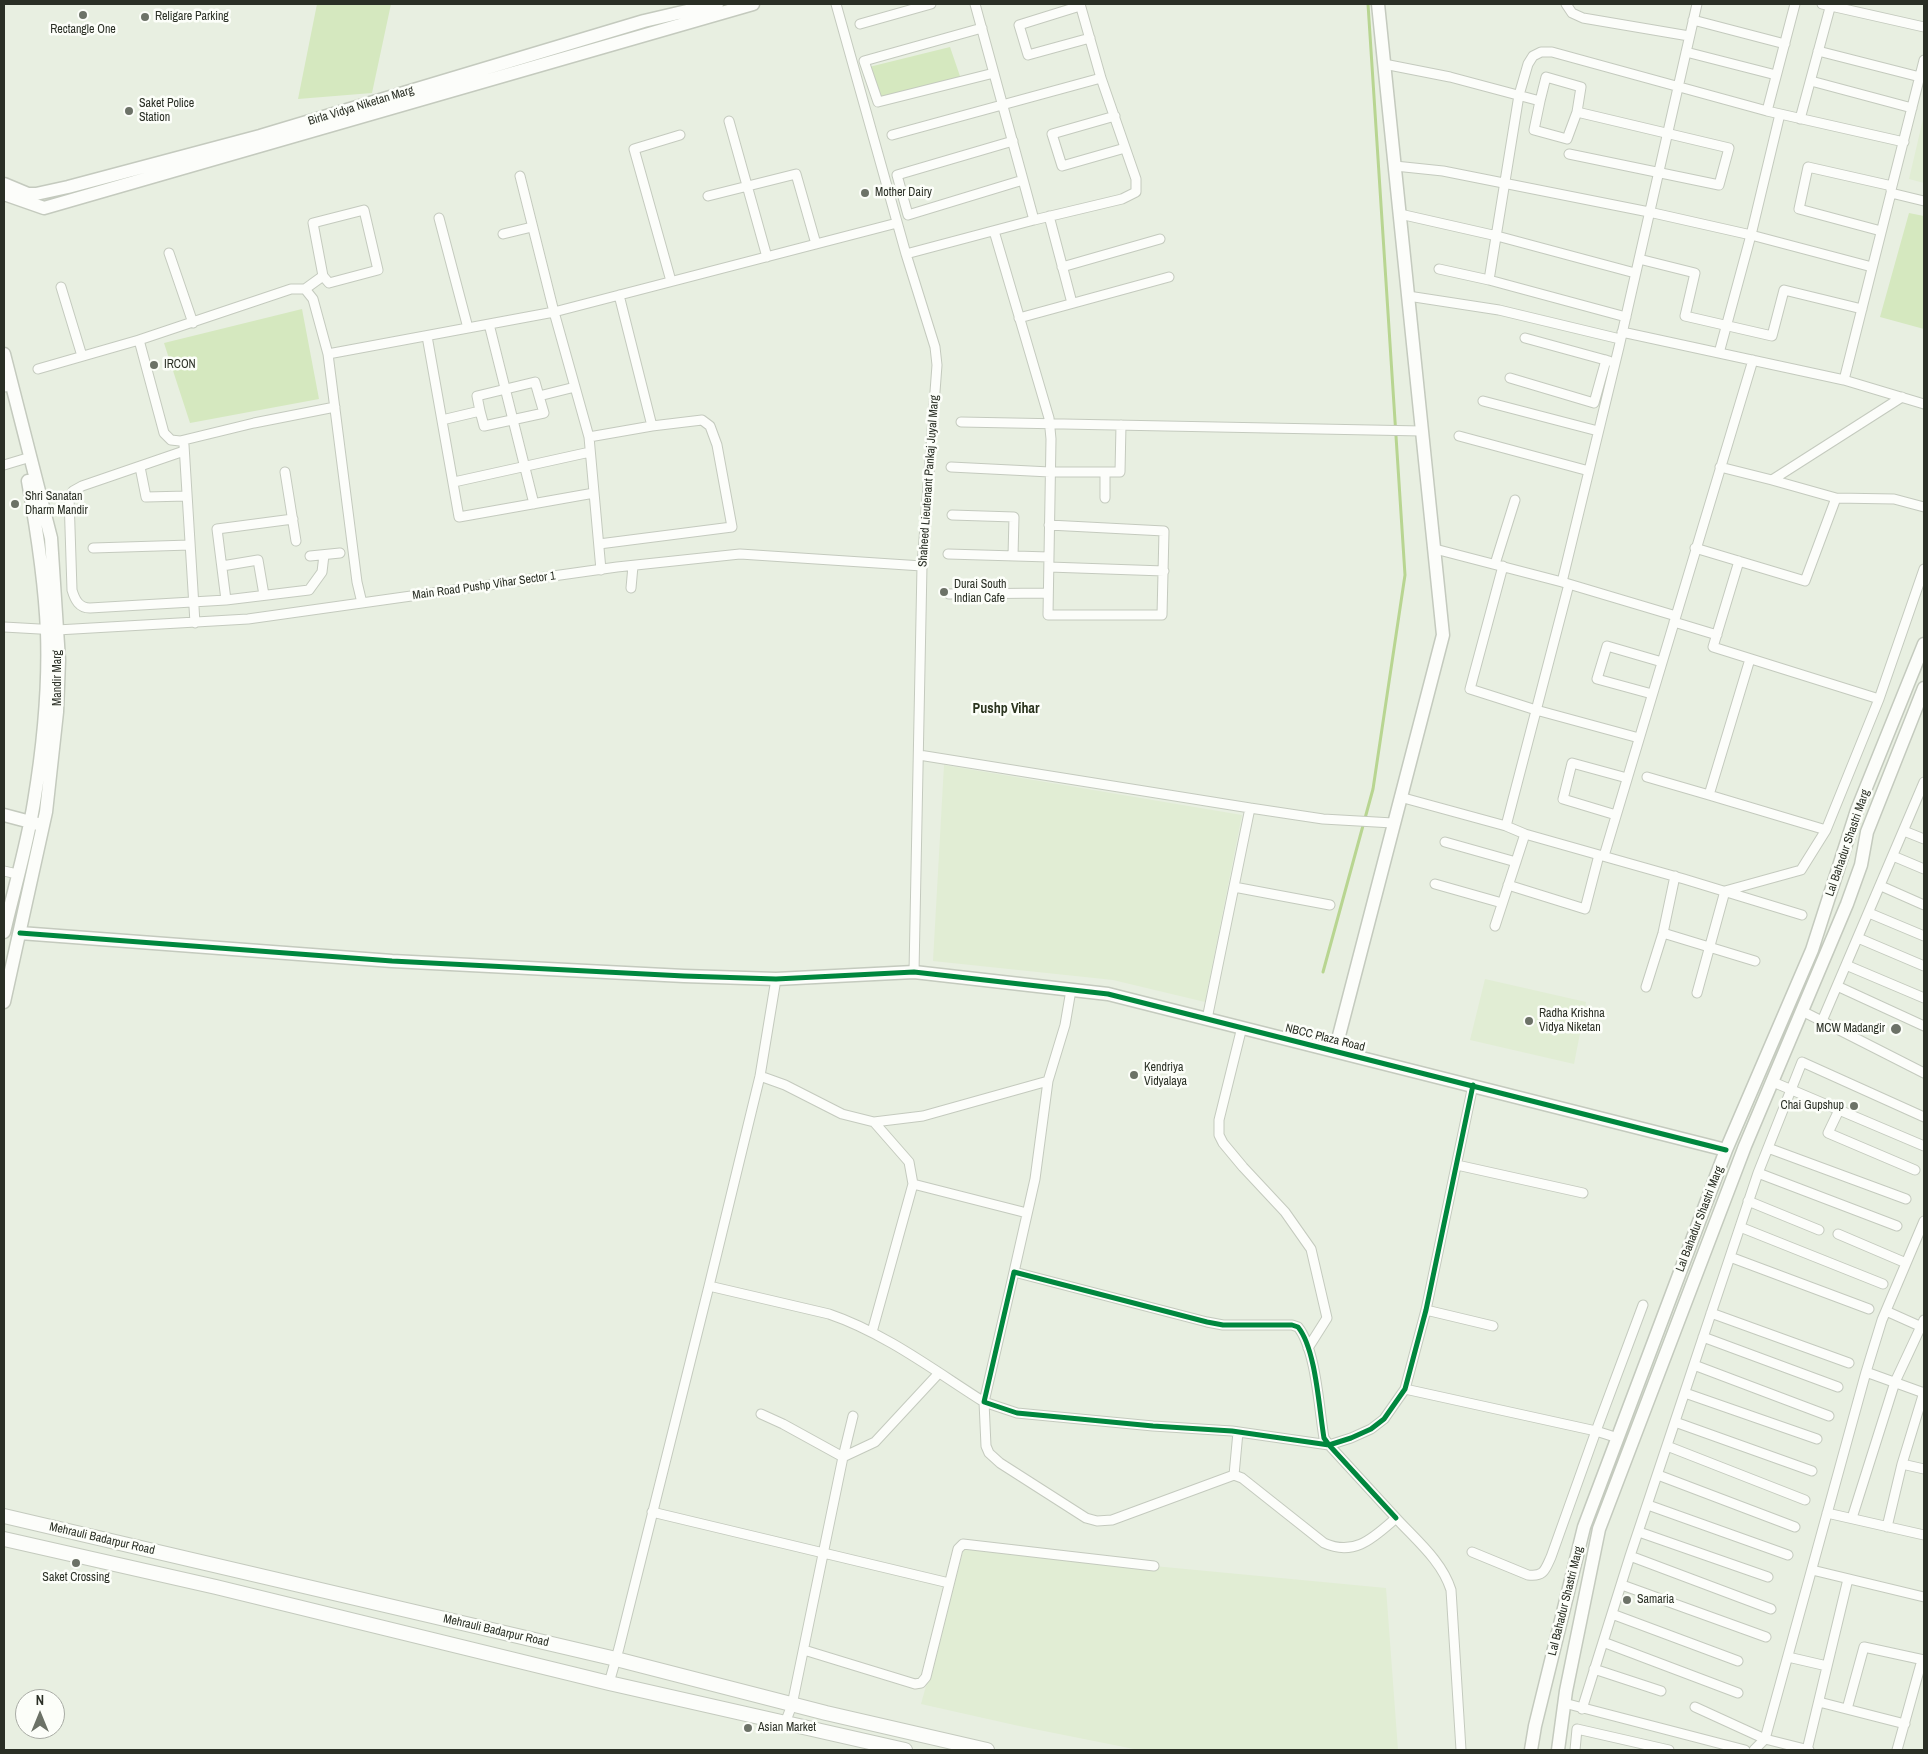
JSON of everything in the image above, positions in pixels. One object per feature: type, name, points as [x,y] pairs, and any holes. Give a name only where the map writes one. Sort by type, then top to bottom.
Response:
[{"type":"main road","name":"Mehrauli Badarpur Road","points":[[4,1516],[616,1658],[792,1705],[987,1750]]},
{"type":"main road","name":"Mehrauli Badarpur Road","points":[[4,1539],[128,1567],[608,1683],[905,1750]]},
{"type":"main road","points":[[128,1567],[133,1546]]},
{"type":"street","points":[[452,85],[644,21],[717,4]]},
{"type":"street","points":[[4,194],[44,208],[175,165],[452,85],[753,4]]},
{"type":"street","name":"Shaheed Lieutenant Pankaj Juyal Marg","points":[[836,4],[897,223],[935,347],[937,365],[922,566],[914,972]]},
{"type":"street","points":[[860,24],[931,4]]},
{"type":"street","points":[[975,4],[1034,220]]},
{"type":"street","points":[[1335,1051],[1443,635],[1378,4]]},
{"type":"street","points":[[1566,4],[1572,13],[1583,18],[1689,36]]},
{"type":"street","points":[[1510,378],[1594,402],[1621,336],[1697,4]]},
{"type":"street","points":[[1767,111],[1795,4]]},
{"type":"street","points":[[1800,119],[1828,4],[1924,27]]},
{"type":"street","points":[[906,254],[994,230],[1122,199],[1136,192],[1136,178],[1101,78],[1090,38],[1080,5],[1019,25],[1028,55],[1090,38]]},
{"type":"street","points":[[1693,20],[1785,44]]},
{"type":"street","points":[[982,28],[864,61],[878,102],[994,73]]},
{"type":"street","points":[[1818,51],[1920,77]]},
{"type":"street","points":[[1488,280],[1497,236],[1519,95],[1532,56],[1541,52],[1552,52],[1767,111],[1904,142]]},
{"type":"street","points":[[1686,52],[1776,75]]},
{"type":"street","points":[[1844,380],[1924,60]]},
{"type":"street","points":[[1384,64],[1450,76],[1540,101]]},
{"type":"street","points":[[1546,77],[1581,87],[1577,112],[1566,139],[1534,130],[1546,77]]},
{"type":"street","points":[[892,135],[1101,78]]},
{"type":"street","points":[[1810,80],[1912,108]]},
{"type":"street","points":[[1569,154],[1719,186],[1729,148],[1577,112]]},
{"type":"street","points":[[1718,353],[1751,234],[1780,114]]},
{"type":"street","points":[[1115,116],[1052,134],[1062,166],[1125,148]]},
{"type":"street","points":[[729,121],[767,257]]},
{"type":"street","points":[[672,281],[634,149],[680,135]]},
{"type":"street","points":[[1013,141],[897,175],[908,215],[1023,180]]},
{"type":"street","points":[[4,184],[28,194],[36,194],[175,165]]},
{"type":"street","points":[[1395,166],[1443,171],[1649,212],[1751,234],[1872,267]]},
{"type":"street","points":[[1881,231],[1799,209],[1808,167],[1892,190],[1924,201]]},
{"type":"street","points":[[708,196],[796,174],[816,244]]},
{"type":"street","points":[[520,176],[588,437],[601,570]]},
{"type":"street","points":[[364,210],[378,270],[329,283],[322,276],[313,223],[364,210]]},
{"type":"street","points":[[1400,214],[1497,236],[1636,273]]},
{"type":"street","points":[[1049,216],[1072,304]]},
{"type":"street","points":[[439,218],[468,328]]},
{"type":"street","points":[[328,354],[554,312],[897,223]]},
{"type":"street","points":[[503,234],[532,227]]},
{"type":"street","points":[[994,230],[1050,424],[1048,615],[1162,615],[1164,531],[1049,525]]},
{"type":"street","points":[[1062,266],[1160,239]]},
{"type":"street","points":[[170,253],[193,323]]},
{"type":"street","points":[[1639,259],[1695,273],[1685,316],[1772,336],[1784,290],[1862,309]]},
{"type":"street","points":[[1439,268],[1626,316]]},
{"type":"street","points":[[38,369],[193,323],[292,289],[305,289],[322,276]]},
{"type":"street","points":[[1019,318],[1169,277]]},
{"type":"street","points":[[61,288],[82,356]]},
{"type":"street","points":[[305,289],[313,299],[328,354],[357,582],[362,603]]},
{"type":"street","points":[[619,295],[652,426]]},
{"type":"street","points":[[1408,296],[1499,310],[1621,336],[1753,360],[1844,380],[1924,404]]},
{"type":"street","points":[[488,324],[534,504]]},
{"type":"street","points":[[427,336],[459,517],[594,493]]},
{"type":"street","points":[[1525,338],[1610,361]]},
{"type":"street","points":[[139,340],[164,433],[171,440],[184,440],[335,407]]},
{"type":"street","name":"Mandir Marg","points":[[4,354],[51,538],[52,630],[34,802],[4,932]]},
{"type":"street","points":[[1508,885],[1585,909],[1601,855],[1616,815],[1753,360]]},
{"type":"street","points":[[1506,826],[1536,710],[1565,583],[1598,431],[1610,361]]},
{"type":"street","points":[[535,382],[544,413],[484,426],[478,396],[505,389],[535,382]]},
{"type":"street","name":"Mandir Marg","points":[[4,386],[24,460],[39,538],[52,630],[59,660],[57,712],[44,825],[4,1002]]},
{"type":"street","points":[[539,396],[574,387]]},
{"type":"street","points":[[1772,480],[1902,397]]},
{"type":"street","points":[[1483,401],[1598,431]]},
{"type":"street","points":[[442,420],[480,411]]},
{"type":"street","points":[[588,437],[702,420],[710,426],[717,445],[732,527],[599,544]]},
{"type":"street","points":[[961,422],[1422,431]]},
{"type":"street","points":[[951,467],[1050,472],[1120,472],[1121,425]]},
{"type":"street","points":[[1459,436],[1589,471]]},
{"type":"street","points":[[184,440],[194,622]]},
{"type":"street","points":[[184,451],[82,486],[73,491],[69,497],[72,590],[74,599],[80,605],[90,608],[194,603],[309,590],[322,572],[324,555]]},
{"type":"street","points":[[454,482],[590,452]]},
{"type":"street","points":[[4,465],[24,460]]},
{"type":"street","points":[[1720,466],[1836,498],[1894,499],[1924,507]]},
{"type":"street","points":[[140,467],[146,497],[187,496]]},
{"type":"street","points":[[285,472],[296,541]]},
{"type":"street","points":[[1105,472],[1105,498]]},
{"type":"street","points":[[1695,548],[1804,581],[1836,498]]},
{"type":"street","points":[[1515,500],[1470,689],[1536,710],[1639,738]]},
{"type":"street","points":[[952,515],[1014,517],[1013,556]]},
{"type":"street","points":[[226,600],[217,529],[293,519]]},
{"type":"street","points":[[93,548],[190,545]]},
{"type":"street","points":[[1435,549],[1565,583],[1675,619],[1717,635]]},
{"type":"street","points":[[310,556],[340,553]]},
{"type":"street","name":"Main Road Pushp Vihar Sector 1","points":[[4,628],[52,630],[248,619],[601,570],[740,554],[922,566]]},
{"type":"street","points":[[948,554],[1049,557]]},
{"type":"street","points":[[222,566],[258,560],[264,595]]},
{"type":"street","points":[[1739,561],[1713,647],[1879,699]]},
{"type":"street","points":[[631,588],[633,566]]},
{"type":"street","points":[[1049,567],[1164,571]]},
{"type":"street","points":[[1725,891],[1801,870],[1826,830],[1879,699],[1924,570]]},
{"type":"street","points":[[949,594],[1048,593]]},
{"type":"street","name":"Lal Bahadur Shastri Marg","points":[[1531,1750],[1535,1726],[1584,1527],[1726,1150],[1812,950],[1857,810],[1924,644]]},
{"type":"street","points":[[1652,694],[1597,679],[1607,646],[1662,662]]},
{"type":"street","points":[[1709,795],[1750,659]]},
{"type":"street","name":"Lal Bahadur Shastri Marg","points":[[1558,1750],[1577,1631],[1599,1529],[1743,1151],[1847,904],[1861,865],[1867,832],[1924,688]]},
{"type":"street","points":[[919,755],[1323,819],[1393,823]]},
{"type":"street","points":[[1616,815],[1563,799],[1572,763],[1627,778]]},
{"type":"street","points":[[1647,777],[1826,830]]},
{"type":"street","points":[[1822,1021],[1904,831],[1920,806],[1924,782]]},
{"type":"street","points":[[1400,797],[1506,826],[1525,834],[1675,876],[1802,915]]},
{"type":"street","points":[[1207,1019],[1250,808]]},
{"type":"street","points":[[4,815],[44,825]]},
{"type":"street","points":[[1904,831],[1924,839]]},
{"type":"street","points":[[1495,926],[1525,834]]},
{"type":"street","points":[[1445,842],[1516,862]]},
{"type":"street","points":[[1893,856],[1924,869]]},
{"type":"street","points":[[4,871],[17,874]]},
{"type":"street","points":[[1646,988],[1663,933],[1675,876]]},
{"type":"street","points":[[1435,884],[1502,903]]},
{"type":"street","points":[[1881,886],[1924,905]]},
{"type":"street","points":[[1234,887],[1330,905]]},
{"type":"street","points":[[1697,993],[1725,891]]},
{"type":"street","points":[[1869,913],[1924,936]]},
{"type":"street","name":"NBCC Plaza Road","points":[[20,933],[392,961],[776,979],[914,972],[1108,994],[1726,1150]]},
{"type":"street","points":[[1663,933],[1755,960]]},
{"type":"street","points":[[1858,938],[1924,966]]},
{"type":"street","points":[[1846,965],[1924,998]]},
{"type":"street","points":[[608,1683],[616,1658],[760,1076],[776,979]]},
{"type":"street","points":[[1837,986],[1924,1026]]},
{"type":"street","points":[[1071,990],[1065,1025],[1048,1081],[1035,1178],[984,1402],[986,1446],[989,1453],[1000,1463],[1086,1518],[1097,1520],[1112,1520],[1234,1475],[1242,1478],[1324,1544],[1335,1548],[1350,1547],[1368,1542],[1396,1518]]},
{"type":"street","points":[[1802,1011],[1924,1073]]},
{"type":"street","points":[[1242,1027],[1220,1120],[1220,1135],[1223,1143],[1285,1212],[1311,1248],[1327,1318],[1308,1348]]},
{"type":"street","points":[[1582,1709],[1630,1556],[1748,1201],[1802,1062],[1924,1117]]},
{"type":"street","points":[[760,1076],[785,1085],[842,1114],[874,1122],[923,1116],[1048,1081]]},
{"type":"street","points":[[1773,1082],[1924,1146]]},
{"type":"street","points":[[709,1286],[829,1314],[872,1332],[984,1402],[1017,1413],[1238,1432],[1329,1445],[1371,1429],[1384,1418],[1406,1389],[1426,1310],[1473,1085]]},
{"type":"street","points":[[1838,1110],[1828,1133],[1915,1170]]},
{"type":"street","points":[[872,1332],[913,1184],[908,1162],[874,1122]]},
{"type":"street","points":[[1768,1148],[1906,1199]]},
{"type":"street","points":[[1457,1165],[1583,1193]]},
{"type":"street","points":[[1758,1173],[1897,1226]]},
{"type":"street","points":[[913,1184],[1027,1213]]},
{"type":"street","points":[[1748,1201],[1818,1230]]},
{"type":"street","points":[[1754,1750],[1765,1739],[1866,1372],[1886,1311],[1924,1221]]},
{"type":"street","points":[[1740,1227],[1883,1284]]},
{"type":"street","points":[[1838,1234],[1906,1263]]},
{"type":"street","points":[[1730,1257],[1869,1310]]},
{"type":"street","points":[[1014,1272],[1207,1322],[1223,1325],[1298,1327],[1302,1332],[1313,1367],[1324,1438],[1441,1566],[1447,1578],[1451,1590],[1461,1750]]},
{"type":"street","points":[[1472,1552],[1528,1575],[1537,1576],[1544,1572],[1644,1306]]},
{"type":"street","points":[[1426,1310],[1493,1326]]},
{"type":"street","points":[[1852,1518],[1895,1382],[1923,1325],[1886,1311]]},
{"type":"street","points":[[1711,1313],[1849,1363]]},
{"type":"street","points":[[1703,1337],[1838,1387]]},
{"type":"street","points":[[1694,1365],[1829,1416]]},
{"type":"street","points":[[1866,1372],[1924,1392],[1902,1464],[1887,1527]]},
{"type":"street","points":[[843,1458],[875,1442],[939,1374]]},
{"type":"street","points":[[1406,1389],[1596,1431],[1618,1438]]},
{"type":"street","points":[[1685,1393],[1816,1439]]},
{"type":"street","points":[[761,1414],[783,1424],[843,1458]]},
{"type":"street","points":[[785,1723],[792,1705],[853,1416]]},
{"type":"street","points":[[1675,1422],[1812,1471]]},
{"type":"street","points":[[1234,1475],[1238,1432]]},
{"type":"street","points":[[1667,1446],[1805,1500]]},
{"type":"street","points":[[1902,1464],[1924,1469]]},
{"type":"street","points":[[1658,1475],[1795,1527]]},
{"type":"street","points":[[1648,1504],[1788,1555]]},
{"type":"street","points":[[652,1512],[949,1583]]},
{"type":"street","points":[[1827,1513],[1924,1535]]},
{"type":"street","points":[[1639,1532],[1768,1577]]},
{"type":"street","points":[[804,1650],[915,1684],[922,1683],[926,1677],[958,1549],[963,1544],[1154,1566]]},
{"type":"street","points":[[1630,1556],[1771,1610]]},
{"type":"street","points":[[1812,1570],[1924,1597]]},
{"type":"street","points":[[1695,1707],[1765,1739],[1808,1750],[1848,1579]]},
{"type":"street","points":[[1622,1585],[1766,1637]]},
{"type":"street","points":[[1612,1614],[1738,1662]]},
{"type":"street","points":[[1603,1642],[1738,1693]]},
{"type":"street","points":[[1847,1709],[1864,1647],[1923,1660],[1897,1750]]},
{"type":"street","points":[[1788,1657],[1827,1666]]},
{"type":"street","points":[[1594,1669],[1661,1691]]},
{"type":"street","points":[[1818,1702],[1905,1724]]},
{"type":"street","points":[[1564,1703],[1744,1750]]},
{"type":"street","points":[[1575,1750],[1577,1729],[1669,1750]]},
{"type":"shaded area","points":[[317,4],[391,4],[372,93],[298,99]]},
{"type":"shaded area","points":[[950,47],[962,82],[883,105],[869,67]]},
{"type":"shaded area","points":[[1924,115],[1924,183],[1909,179]]},
{"type":"shaded area","points":[[1909,213],[1924,216],[1924,329],[1880,317]]},
{"type":"shaded area","points":[[302,309],[319,399],[190,423],[164,343]]},
{"type":"shaded area","points":[[944,765],[1242,815],[1205,1002],[1113,980],[933,961]]},
{"type":"shaded area","name":"Radha Krishna Vidya Niketan","points":[[1485,979],[1586,1002],[1574,1064],[1470,1040]]},
{"type":"shaded area","points":[[964,1548],[1386,1588],[1398,1750],[1139,1750],[921,1704]]},
{"type":"waterway","points":[[1323,972],[1373,789],[1405,575],[1368,4]]},
{"type":"cycle path","points":[[20,933],[392,961],[684,976],[776,979],[914,972],[1108,994],[1726,1150]]},
{"type":"cycle path","points":[[1396,1518],[1329,1445],[1324,1438],[1313,1364],[1304,1337],[1298,1327],[1292,1325],[1223,1325],[1207,1322],[1014,1272],[984,1402],[1017,1413],[1153,1426],[1232,1431],[1329,1445],[1371,1429],[1384,1419],[1405,1389],[1426,1310],[1473,1085]]},
{"type":"place","name":"Rectangle One","points":[[83,15]]},
{"type":"place","name":"Religare Parking","points":[[145,17]]},
{"type":"place","name":"Saket Police Station","points":[[129,111]]},
{"type":"place","name":"Mother Dairy","points":[[865,193]]},
{"type":"place","name":"IRCON","points":[[154,365]]},
{"type":"place","name":"Shri Sanatan Dharm Mandir","points":[[15,504]]},
{"type":"place","name":"Durai South Indian Cafe","points":[[944,592]]},
{"type":"place","name":"Radha Krishna Vidya Niketan","points":[[1529,1021]]},
{"type":"place","name":"MCW Madangir","points":[[1896,1029]]},
{"type":"place","name":"Kendriya Vidyalaya","points":[[1134,1075]]},
{"type":"place","name":"Chai Gupshup","points":[[1854,1106]]},
{"type":"place","name":"Saket Crossing","points":[[76,1563]]},
{"type":"place","name":"Samaria","points":[[1627,1600]]},
{"type":"place","name":"Asian Market","points":[[748,1728]]},
{"type":"district","name":"Pushp Vihar","points":[[1006,709]]}]
